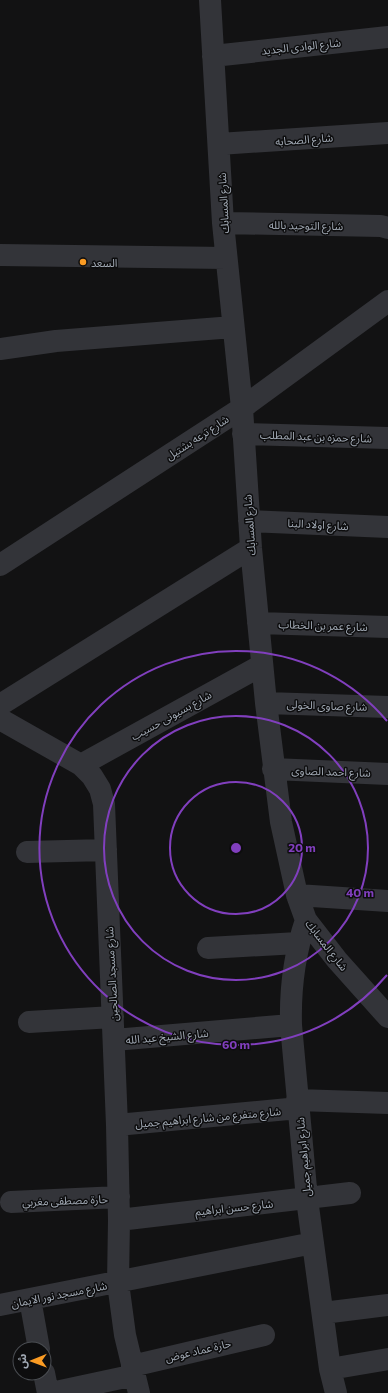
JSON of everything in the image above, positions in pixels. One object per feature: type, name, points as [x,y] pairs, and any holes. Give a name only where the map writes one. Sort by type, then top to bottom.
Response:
[{"type":"street","name":"شارع المسابك","points":[[210,0],[223,223],[242,408],[248,521],[273,769],[281,822],[297,895],[306,920],[337,960],[388,1017]]},
{"type":"street","name":"شارع الوادى الجديد","points":[[213,56],[388,37]]},
{"type":"street","name":"شارع الصحابه","points":[[219,144],[388,133]]},
{"type":"street","name":"شارع التوحيد بالله","points":[[223,223],[381,226],[388,228]]},
{"type":"street","points":[[0,255],[226,258]]},
{"type":"street","name":"شارع ترعه بشتيل","points":[[0,565],[242,408],[388,301]]},
{"type":"street","points":[[0,349],[56,341],[234,327]]},
{"type":"street","name":"شارع حمزه بن عبد المطلب","points":[[243,434],[388,438]]},
{"type":"street","name":"شارع اولاد البنا","points":[[248,521],[388,527]]},
{"type":"street","points":[[0,705],[251,548]]},
{"type":"street","name":"شارع عمر بن الخطاب","points":[[258,623],[388,627]]},
{"type":"street","name":"شارع بسيونى حسيب","points":[[81,765],[262,665]]},
{"type":"street","name":"شارع صاوى الخولى","points":[[266,703],[388,707]]},
{"type":"street","name":"شارع مسجد الصالحين","points":[[0,719],[81,765],[92,776],[100,789],[104,804],[117,1125],[119,1197],[118,1283],[125,1335],[135,1378]]},
{"type":"street","name":"شارع احمد الصاوى","points":[[273,769],[388,774]]},
{"type":"street","points":[[27,852],[106,850]]},
{"type":"street","points":[[297,895],[388,901]]},
{"type":"street","name":"شارع ابراهيم جميل","points":[[306,920],[298,943],[292,970],[290,997],[291,1025],[307,1199],[330,1369],[336,1393]]},
{"type":"street","points":[[208,948],[298,943]]},
{"type":"street","points":[[28,1022],[113,1017]]},
{"type":"street","name":"شارع الشيخ عبد الله","points":[[114,1040],[291,1025]]},
{"type":"street","name":"شارع متفرع من شارع ابراهيم جميل","points":[[117,1125],[298,1104],[388,1103]]},
{"type":"street","name":"شارع حسن ابراهيم","points":[[119,1220],[350,1193]]},
{"type":"street","name":"حارة مصطفى مغربي","points":[[10,1202],[119,1197]]},
{"type":"street","points":[[118,1283],[313,1243]]},
{"type":"street","name":"شارع مسجد نور الايمان","points":[[0,1305],[118,1283]]},
{"type":"street","points":[[30,1299],[38,1341]]},
{"type":"street","points":[[323,1313],[388,1305]]},
{"type":"street","name":"حارة عماد عوض","points":[[52,1393],[135,1378],[264,1334]]},
{"type":"street","points":[[330,1369],[388,1359]]},
{"type":"street","points":[[46,1381],[48,1393]]},
{"type":"place","name":"السعد","points":[[83,262]]}]
